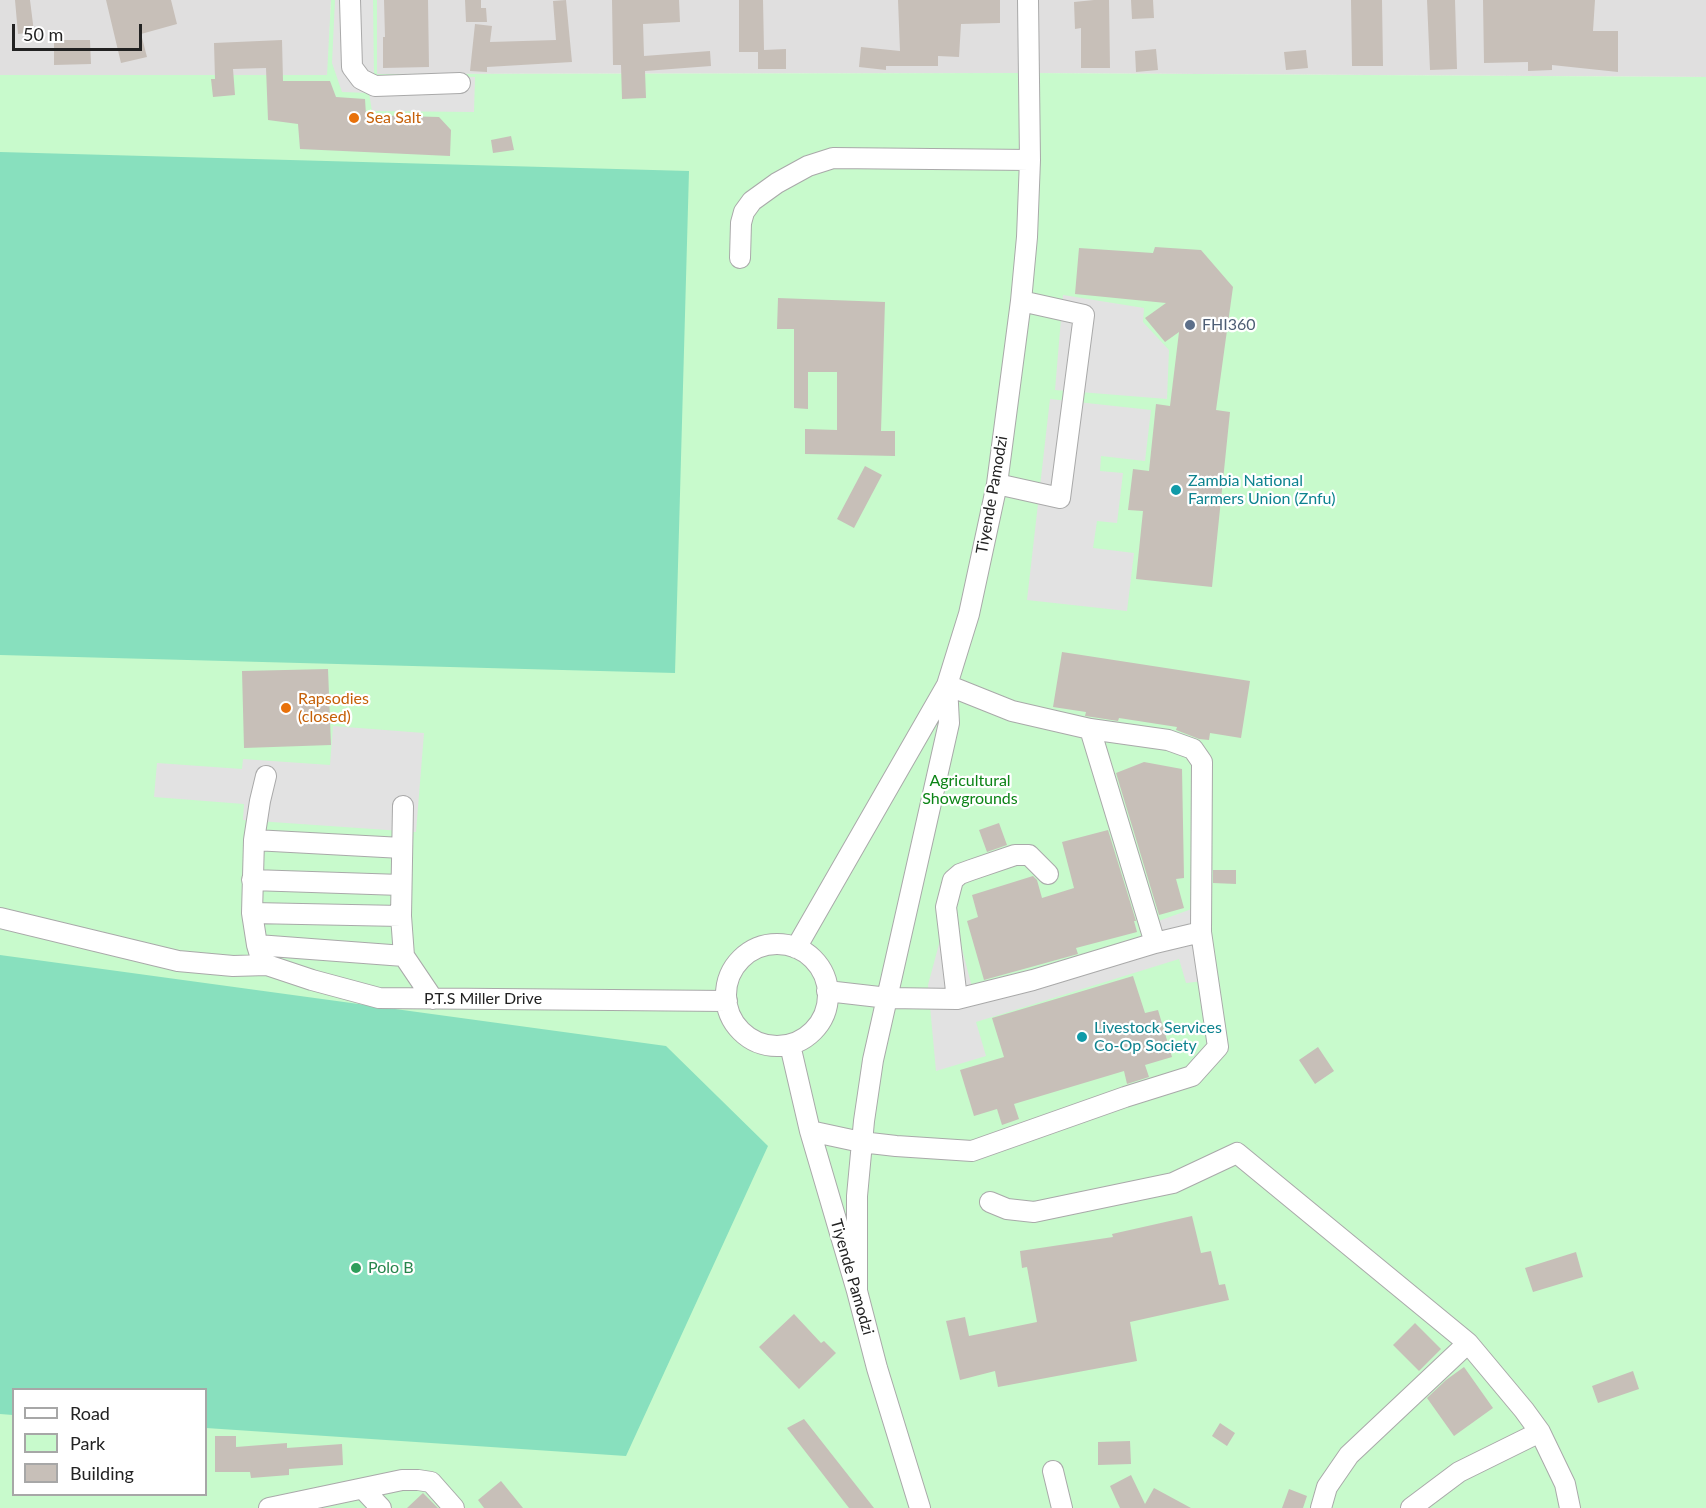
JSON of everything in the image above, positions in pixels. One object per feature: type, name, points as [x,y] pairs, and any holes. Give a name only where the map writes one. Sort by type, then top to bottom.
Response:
[{"type":"lane","points":[[350,0],[352,67],[361,79],[375,86],[460,82]]},
{"type":"lane","name":"Tiyende Pamodzi","points":[[796,948],[948,685],[969,614],[997,484],[1021,301],[1027,237],[1029,159],[1028,0]]},
{"type":"lane","points":[[740,258],[741,223],[744,212],[752,201],[777,183],[808,166],[833,158],[1029,159]]},
{"type":"lane","points":[[997,484],[1060,498],[1084,315],[1021,301]]},
{"type":"lane","points":[[810,1131],[861,1142],[972,1150],[1192,1076],[1218,1047],[1201,932],[1202,762],[1192,749],[1168,740],[1089,729],[1012,711],[948,685],[949,723],[873,1060],[861,1142],[856,1196],[857,1291]]},
{"type":"lane","points":[[1089,729],[1155,943]]},
{"type":"lane","points":[[266,776],[254,840],[252,913],[257,945],[267,965]]},
{"type":"lane","points":[[403,806],[400,885],[404,956],[433,999]]},
{"type":"lane","points":[[254,840],[402,848]]},
{"type":"lane","points":[[957,999],[946,907],[954,880],[960,874],[1015,855],[1029,855],[1048,874]]},
{"type":"lane","points":[[252,880],[400,885]]},
{"type":"lane","points":[[252,913],[401,916]]},
{"type":"lane","points":[[0,918],[178,961],[233,966],[267,965]]},
{"type":"lane","points":[[827,991],[888,998],[957,999],[1033,980],[1155,943],[1201,932]]},
{"type":"lane","points":[[257,945],[404,956]]},
{"type":"lane","points":[[765,945],[786,945],[796,948],[814,960],[825,980],[827,1002],[818,1023],[810,1034],[790,1045],[768,1046],[749,1038],[734,1020],[726,990],[732,970],[746,954],[765,945]]},
{"type":"lane","name":"P.T.S Miller Drive","points":[[267,965],[379,998],[727,1000]]},
{"type":"lane","name":"Tiyende Pamodzi","points":[[790,1045],[810,1131],[877,1368],[920,1508]]},
{"type":"lane","points":[[990,1202],[1007,1209],[1034,1212],[1173,1183],[1237,1153],[1468,1343],[1540,1432],[1565,1484],[1570,1508]]},
{"type":"lane","points":[[1321,1508],[1327,1487],[1350,1455],[1468,1343]]},
{"type":"lane","points":[[1411,1508],[1459,1472],[1540,1432]]},
{"type":"lane","points":[[1053,1471],[1062,1508]]},
{"type":"lane","points":[[269,1508],[364,1490],[402,1480],[431,1482],[454,1508]]},
{"type":"lane","points":[[364,1490],[381,1508]]},
{"type":"shaded area","points":[[0,0],[331,0],[328,75],[0,75]]},
{"type":"shaded area","points":[[335,0],[373,0],[374,78],[475,77],[474,112],[372,111],[369,93],[342,92],[332,63]]},
{"type":"shaded area","points":[[377,0],[1706,0],[1706,77],[1029,73],[376,74]]},
{"type":"shaded area","points":[[1063,295],[1144,308],[1143,322],[1169,350],[1167,399],[1055,390]]},
{"type":"shaded area","points":[[1050,399],[1151,410],[1145,461],[1101,456],[1100,471],[1123,473],[1117,523],[1097,521],[1093,548],[1134,553],[1127,611],[1027,600]]},
{"type":"shaded area","points":[[333,726],[424,733],[416,832],[243,820],[244,804],[154,797],[157,763],[242,769],[243,759],[330,765]]},
{"type":"shaded area","points":[[950,903],[973,991],[1156,935],[1153,923],[1208,903],[1213,980],[1186,983],[1179,959],[976,1022],[986,1056],[936,1071],[928,985]]},
{"type":"green space","name":"Agricultural Showgrounds","points":[[331,0],[377,0],[377,74],[1029,73],[1706,77],[1706,1508],[0,1508],[0,75],[327,75]]},
{"type":"green space","points":[[0,152],[689,171],[675,673],[0,655]]},
{"type":"green space","name":"Polo B","points":[[0,955],[666,1046],[768,1146],[626,1456],[207,1428],[207,1388],[12,1388],[12,1415],[0,1414]]},
{"type":"building","points":[[15,0],[30,0],[34,32],[18,34]]},
{"type":"building","points":[[106,0],[171,0],[177,24],[141,34],[147,57],[121,63]]},
{"type":"building","points":[[384,0],[428,0],[429,67],[383,68]]},
{"type":"building","points":[[465,0],[481,0],[481,8],[486,8],[487,22],[466,22]]},
{"type":"building","points":[[566,0],[572,62],[487,67],[487,72],[470,71],[475,24],[492,26],[490,42],[556,40],[553,1]]},
{"type":"building","points":[[612,0],[679,0],[680,22],[643,24],[644,56],[710,51],[711,66],[645,71],[646,98],[622,99],[621,65],[613,65]]},
{"type":"building","points":[[739,0],[763,0],[764,50],[786,49],[786,69],[758,69],[758,52],[739,52]]},
{"type":"building","points":[[898,0],[1000,0],[1000,23],[961,24],[959,57],[938,56],[938,66],[886,66],[886,70],[859,67],[861,47],[900,51]]},
{"type":"building","points":[[1109,0],[1110,68],[1081,68],[1081,28],[1075,29],[1074,2]]},
{"type":"building","points":[[1131,0],[1153,0],[1154,18],[1132,19]]},
{"type":"building","points":[[1351,0],[1382,0],[1383,66],[1352,66]]},
{"type":"building","points":[[1427,0],[1455,0],[1457,69],[1430,70]]},
{"type":"building","points":[[1483,0],[1595,0],[1593,31],[1618,31],[1618,72],[1552,65],[1552,70],[1528,71],[1528,62],[1484,63]]},
{"type":"building","points":[[54,40],[90,40],[91,64],[54,65]]},
{"type":"building","name":"Sea Salt","points":[[282,40],[283,81],[330,81],[336,97],[365,99],[366,115],[439,117],[451,130],[450,156],[300,149],[298,124],[268,120],[266,68],[233,69],[235,95],[213,97],[211,79],[215,79],[214,43]]},
{"type":"building","points":[[1156,49],[1158,70],[1136,72],[1135,51]]},
{"type":"building","points":[[1306,50],[1308,68],[1286,70],[1284,52]]},
{"type":"building","points":[[511,136],[514,150],[493,153],[491,140]]},
{"type":"building","points":[[1155,247],[1201,250],[1233,287],[1216,410],[1230,412],[1212,587],[1136,579],[1143,511],[1128,510],[1133,469],[1149,471],[1156,404],[1170,406],[1179,332],[1165,342],[1145,318],[1166,303],[1075,294],[1079,248],[1153,253]]},
{"type":"building","points":[[778,298],[885,302],[881,431],[895,431],[895,456],[805,454],[805,429],[837,430],[837,372],[808,372],[808,409],[794,408],[794,329],[777,329]]},
{"type":"building","points":[[865,466],[882,475],[854,528],[837,519]]},
{"type":"building","points":[[1062,652],[1250,681],[1241,738],[1210,733],[1209,740],[1199,739],[1176,730],[1177,727],[1119,718],[1118,721],[1085,716],[1086,712],[1053,707]]},
{"type":"building","name":"Rapsodies (closed)","points":[[328,669],[331,745],[244,748],[242,671]]},
{"type":"building","points":[[1144,762],[1182,769],[1184,878],[1176,879],[1184,908],[1159,915],[1116,773]]},
{"type":"building","points":[[999,823],[1007,845],[987,852],[979,830]]},
{"type":"building","points":[[1108,830],[1136,921],[1134,921],[1137,932],[1076,948],[1078,954],[984,980],[967,921],[978,917],[972,895],[1033,876],[1037,880],[1042,898],[1074,888],[1062,842]]},
{"type":"building","points":[[1213,870],[1236,870],[1236,884],[1213,883]]},
{"type":"building","name":"Livestock Services Co-Op Society","points":[[1133,976],[1145,1013],[1158,1010],[1172,1057],[1145,1065],[1149,1077],[1127,1084],[1124,1071],[1014,1104],[1019,1119],[1002,1125],[997,1109],[974,1116],[960,1070],[1004,1057],[992,1018]]},
{"type":"building","points":[[1318,1047],[1334,1071],[1315,1084],[1299,1060]]},
{"type":"building","points":[[1192,1216],[1201,1253],[1211,1251],[1219,1285],[1225,1284],[1229,1300],[1130,1322],[1137,1361],[998,1387],[995,1371],[960,1380],[946,1321],[965,1317],[969,1336],[1037,1322],[1027,1267],[1022,1268],[1020,1251],[1113,1237],[1112,1234]]},
{"type":"building","points":[[1576,1252],[1583,1277],[1533,1292],[1525,1268]]},
{"type":"building","points":[[794,1314],[821,1343],[824,1341],[836,1353],[799,1389],[759,1347]]},
{"type":"building","points":[[1415,1323],[1441,1349],[1419,1371],[1393,1345]]},
{"type":"building","points":[[1464,1367],[1493,1408],[1454,1436],[1427,1398]]},
{"type":"building","points":[[1633,1371],[1639,1389],[1598,1403],[1592,1386]]},
{"type":"building","points":[[804,1419],[874,1508],[849,1508],[787,1428]]},
{"type":"building","points":[[1220,1423],[1235,1433],[1227,1446],[1212,1436]]},
{"type":"building","points":[[215,1436],[236,1436],[236,1447],[287,1443],[287,1448],[342,1444],[343,1465],[289,1469],[289,1475],[251,1478],[250,1472],[215,1472]]},
{"type":"building","points":[[1130,1441],[1131,1464],[1098,1465],[1098,1442]]},
{"type":"building","points":[[1131,1475],[1145,1504],[1154,1488],[1191,1508],[1120,1508],[1110,1486]]},
{"type":"building","points":[[501,1481],[523,1508],[484,1508],[478,1500]]},
{"type":"building","points":[[1289,1489],[1307,1496],[1303,1508],[1282,1508]]},
{"type":"building","points":[[423,1493],[438,1508],[407,1508]]},
{"type":"place","name":"Sea Salt","points":[[354,118]]},
{"type":"place","name":"FHI360","points":[[1190,325]]},
{"type":"place","name":"Zambia National Farmers Union (Znfu)","points":[[1176,490]]},
{"type":"place","name":"Rapsodies (closed)","points":[[286,708]]},
{"type":"place","name":"Livestock Services Co-Op Society","points":[[1082,1037]]},
{"type":"place","name":"Polo B","points":[[356,1268]]}]
